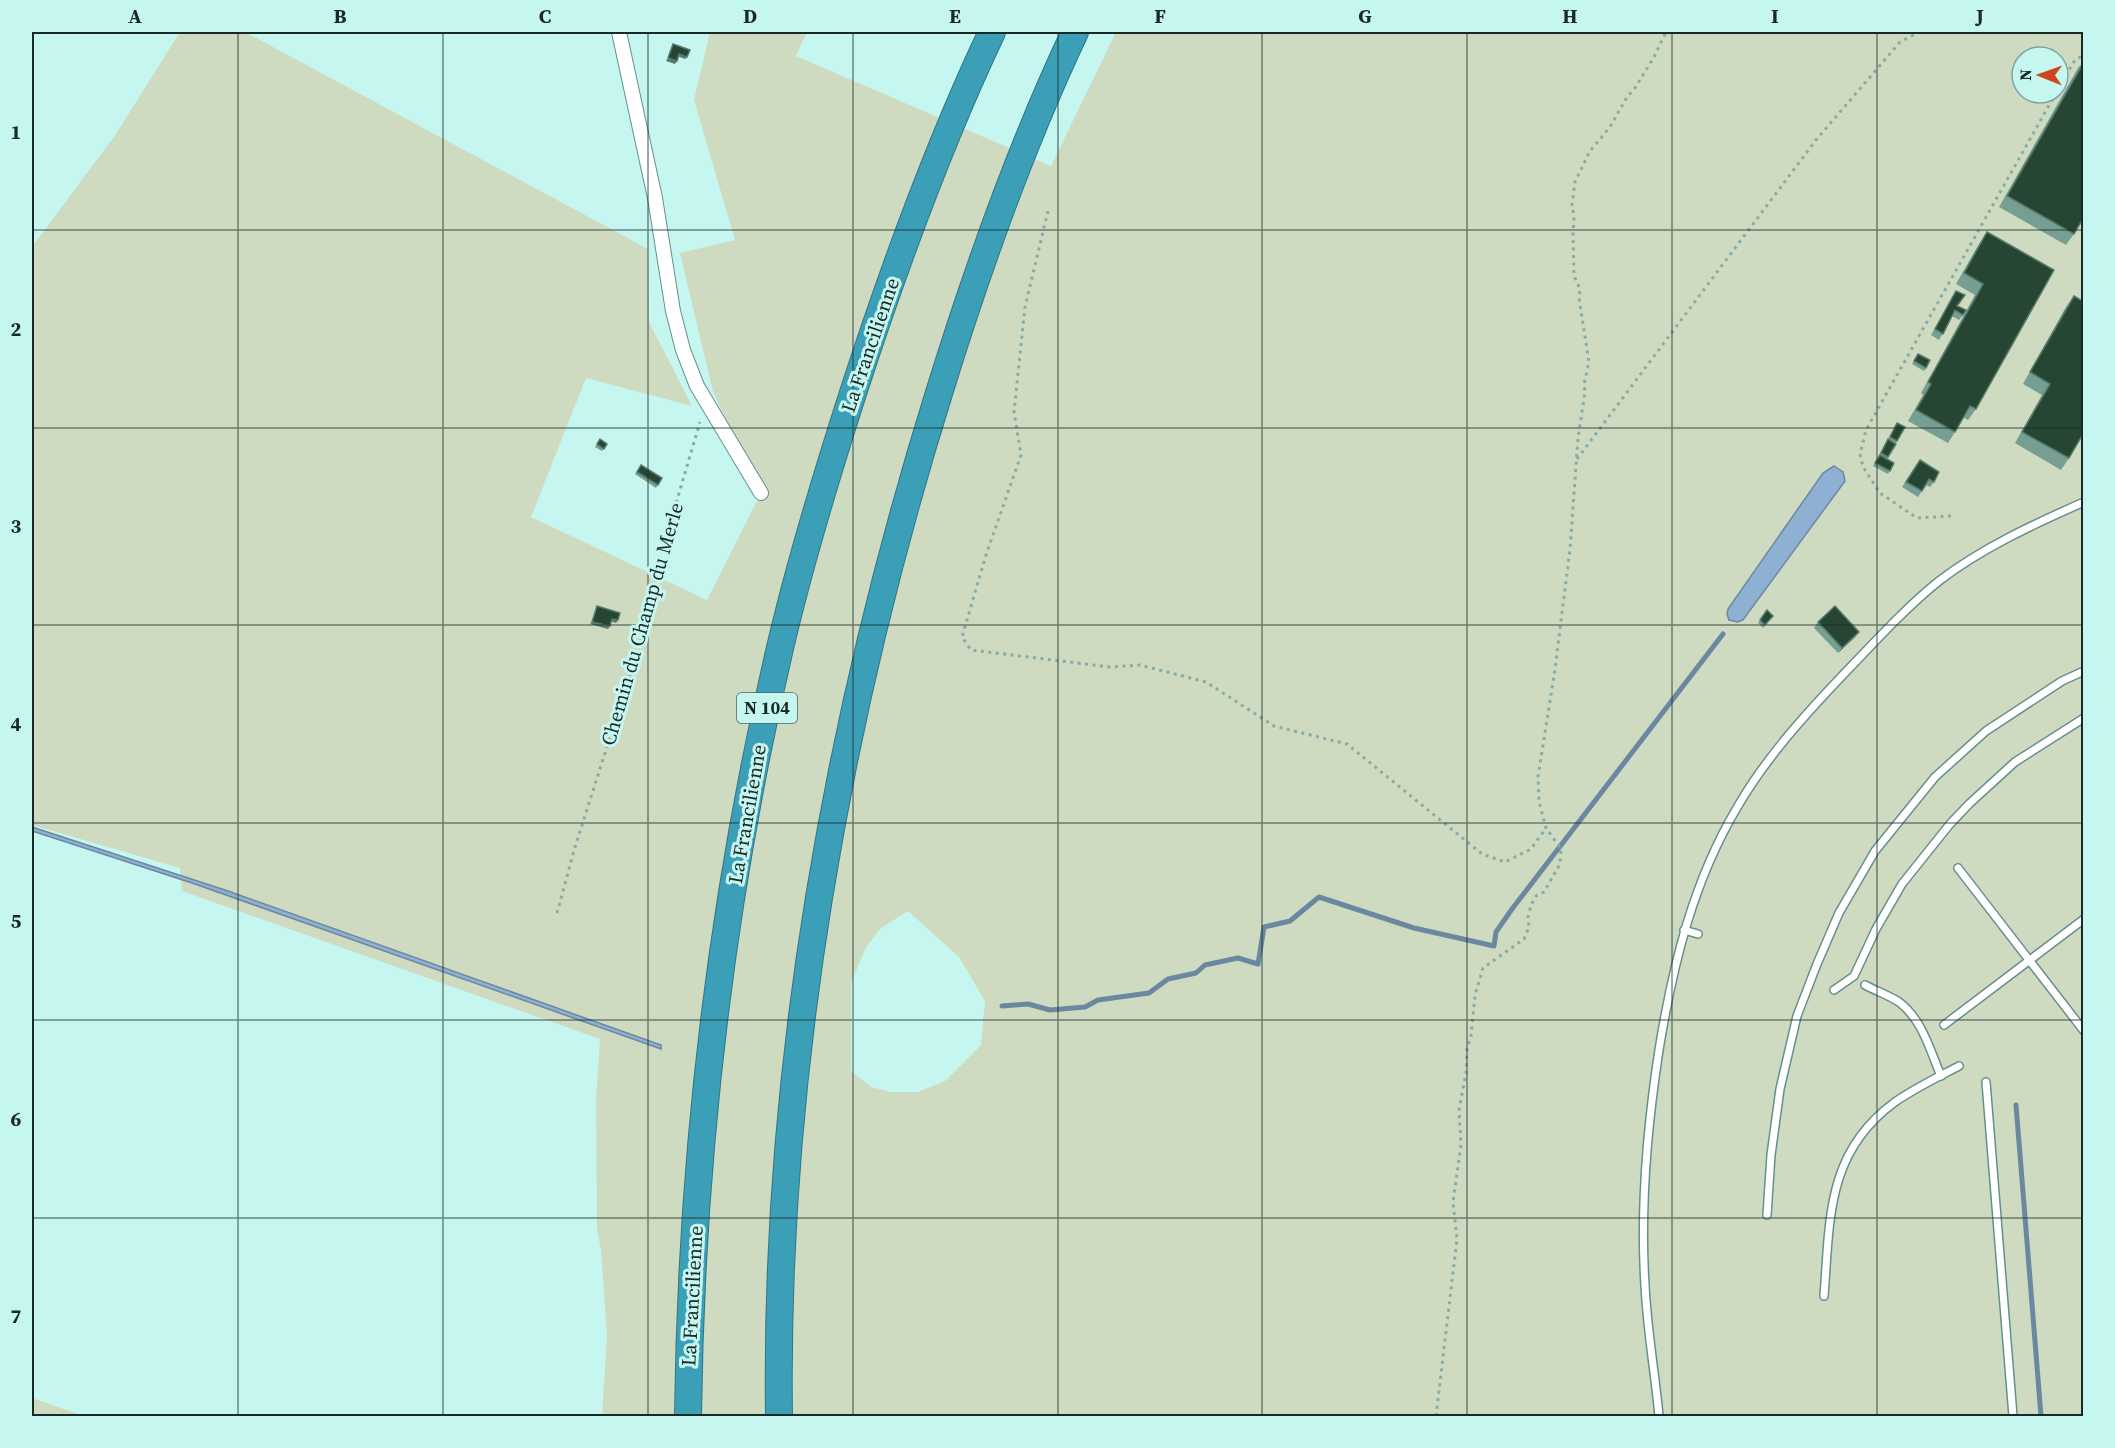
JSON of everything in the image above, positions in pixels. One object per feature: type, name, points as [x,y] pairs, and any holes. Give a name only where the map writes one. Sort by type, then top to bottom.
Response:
[{"type":"highway","name":"La Francilienne","points":[[688,1416],[688,1356],[696,1199],[711,1040],[754,772],[780,648],[806,548],[871,339],[947,134],[992,32]]},
{"type":"highway","points":[[779,1416],[781,1288],[791,1126],[820,902],[839,789],[864,667],[914,476],[982,261],[1018,162],[1075,32]]},
{"type":"street","points":[[619,32],[655,198],[673,311],[683,350],[697,386],[761,493]]},
{"type":"lane","points":[[1659,1416],[1645,1286],[1643,1196],[1650,1105],[1669,988],[1684,930],[1706,869],[1737,806],[1767,761],[1820,699],[1865,652],[1938,582],[1995,546],[2084,502]]},
{"type":"lane","points":[[1767,1215],[1771,1155],[1780,1089],[1797,1016],[1816,964],[1839,913],[1875,851],[1935,777],[1986,731],[2062,681],[2084,671]]},
{"type":"lane","points":[[1834,990],[1854,976],[1872,936],[1902,884],[1950,824],[2015,762],[2084,718]]},
{"type":"lane","points":[[1958,868],[2084,1031]]},
{"type":"lane","points":[[1944,1025],[2084,919]]},
{"type":"lane","points":[[1684,930],[1698,934]]},
{"type":"lane","points":[[1865,985],[1900,1003],[1915,1018],[1941,1076]]},
{"type":"lane","points":[[1824,1296],[1830,1218],[1841,1168],[1850,1150],[1868,1127],[1888,1108],[1959,1066]]},
{"type":"lane","points":[[1986,1082],[2013,1416]]},
{"type":"path","points":[[1436,1416],[1457,1239],[1453,1202],[1461,1145],[1459,1110],[1466,1073],[1467,1049],[1472,1036],[1475,995],[1484,968],[1524,939],[1529,927],[1528,917],[1531,905],[1536,896],[1544,892],[1560,864],[1562,849],[1546,828],[1539,802],[1538,777],[1555,669],[1567,571],[1584,385],[1589,362],[1579,298],[1580,289],[1574,276],[1572,205],[1575,182],[1590,151],[1610,127],[1627,97],[1635,88],[1666,32]]},
{"type":"path","points":[[1576,461],[1816,140],[1900,42],[1919,32]]},
{"type":"path","points":[[2070,69],[2075,60],[2084,55]]},
{"type":"path","points":[[1951,516],[1917,518],[1880,493],[1863,467],[1860,454],[1866,430],[2049,105]]},
{"type":"path","points":[[1048,211],[1025,307],[1014,412],[1021,456],[986,555],[962,637],[971,650],[1110,667],[1140,665],[1206,682],[1274,726],[1347,744],[1482,854],[1505,862],[1531,849],[1546,828]]},
{"type":"path","name":"Chemin du Champ du Merle","points":[[557,913],[575,847],[642,638],[671,517],[691,447],[707,404]]},
{"type":"green space","points":[[180,32],[245,32],[648,249],[649,322],[692,406],[586,378],[531,517],[707,600],[761,493],[713,392],[680,253],[735,240],[694,100],[710,32],[807,32],[796,56],[1051,166],[1116,32],[2083,32],[2083,1416],[602,1416],[607,1335],[601,1250],[597,1229],[596,1101],[600,1039],[182,891],[180,868],[32,825],[32,247],[116,134]],"holes":[[[908,911],[959,957],[985,1001],[981,1045],[945,1081],[918,1092],[891,1092],[871,1087],[851,1071],[851,983],[866,947],[881,928]]]},
{"type":"green space","points":[[32,1398],[84,1416],[32,1416]]},
{"type":"water","points":[[1834,466],[1843,472],[1845,481],[1743,620],[1738,622],[1729,620],[1728,609],[1823,473]]},
{"type":"water","points":[[32,827],[228,891],[661,1045],[661,1049],[195,884],[32,831]]},
{"type":"building","points":[[673,44],[690,50],[687,57],[679,54],[677,61],[668,58]]},
{"type":"building","points":[[2084,62],[2084,217],[2074,234],[2007,196],[2059,105],[2070,105],[2070,86]]},
{"type":"building","points":[[1987,232],[2054,270],[1976,409],[1970,406],[1955,432],[1916,410],[1931,384],[1928,382],[1983,284],[1964,273]]},
{"type":"building","points":[[1956,291],[1965,295],[1957,306],[1966,310],[1963,315],[1955,310],[1943,334],[1935,329]]},
{"type":"building","points":[[2074,296],[2084,302],[2084,432],[2069,458],[2022,432],[2050,384],[2030,372]]},
{"type":"building","points":[[1918,354],[1930,360],[1926,368],[1914,361]]},
{"type":"building","points":[[1897,423],[1905,427],[1897,441],[1890,437]]},
{"type":"building","points":[[600,439],[607,444],[604,449],[597,444]]},
{"type":"building","points":[[1888,439],[1896,444],[1888,457],[1881,453]]},
{"type":"building","points":[[1880,455],[1894,463],[1890,471],[1875,463]]},
{"type":"building","points":[[1920,460],[1939,472],[1934,482],[1929,479],[1922,491],[1906,482]]},
{"type":"building","points":[[641,465],[662,478],[658,485],[637,472]]},
{"type":"building","points":[[597,606],[620,613],[618,620],[612,619],[610,626],[592,622]]},
{"type":"building","points":[[1835,606],[1859,632],[1842,648],[1818,622]]},
{"type":"building","points":[[1767,610],[1773,616],[1765,625],[1760,620]]},
{"type":"waterway","points":[[1002,1006],[1028,1004],[1050,1010],[1085,1007],[1098,1000],[1149,993],[1168,979],[1196,973],[1205,965],[1238,958],[1258,964],[1264,927],[1290,921],[1319,897],[1414,928],[1494,946],[1496,932],[1512,909],[1723,634]]},
{"type":"waterway","points":[[2016,1105],[2041,1416]]}]
